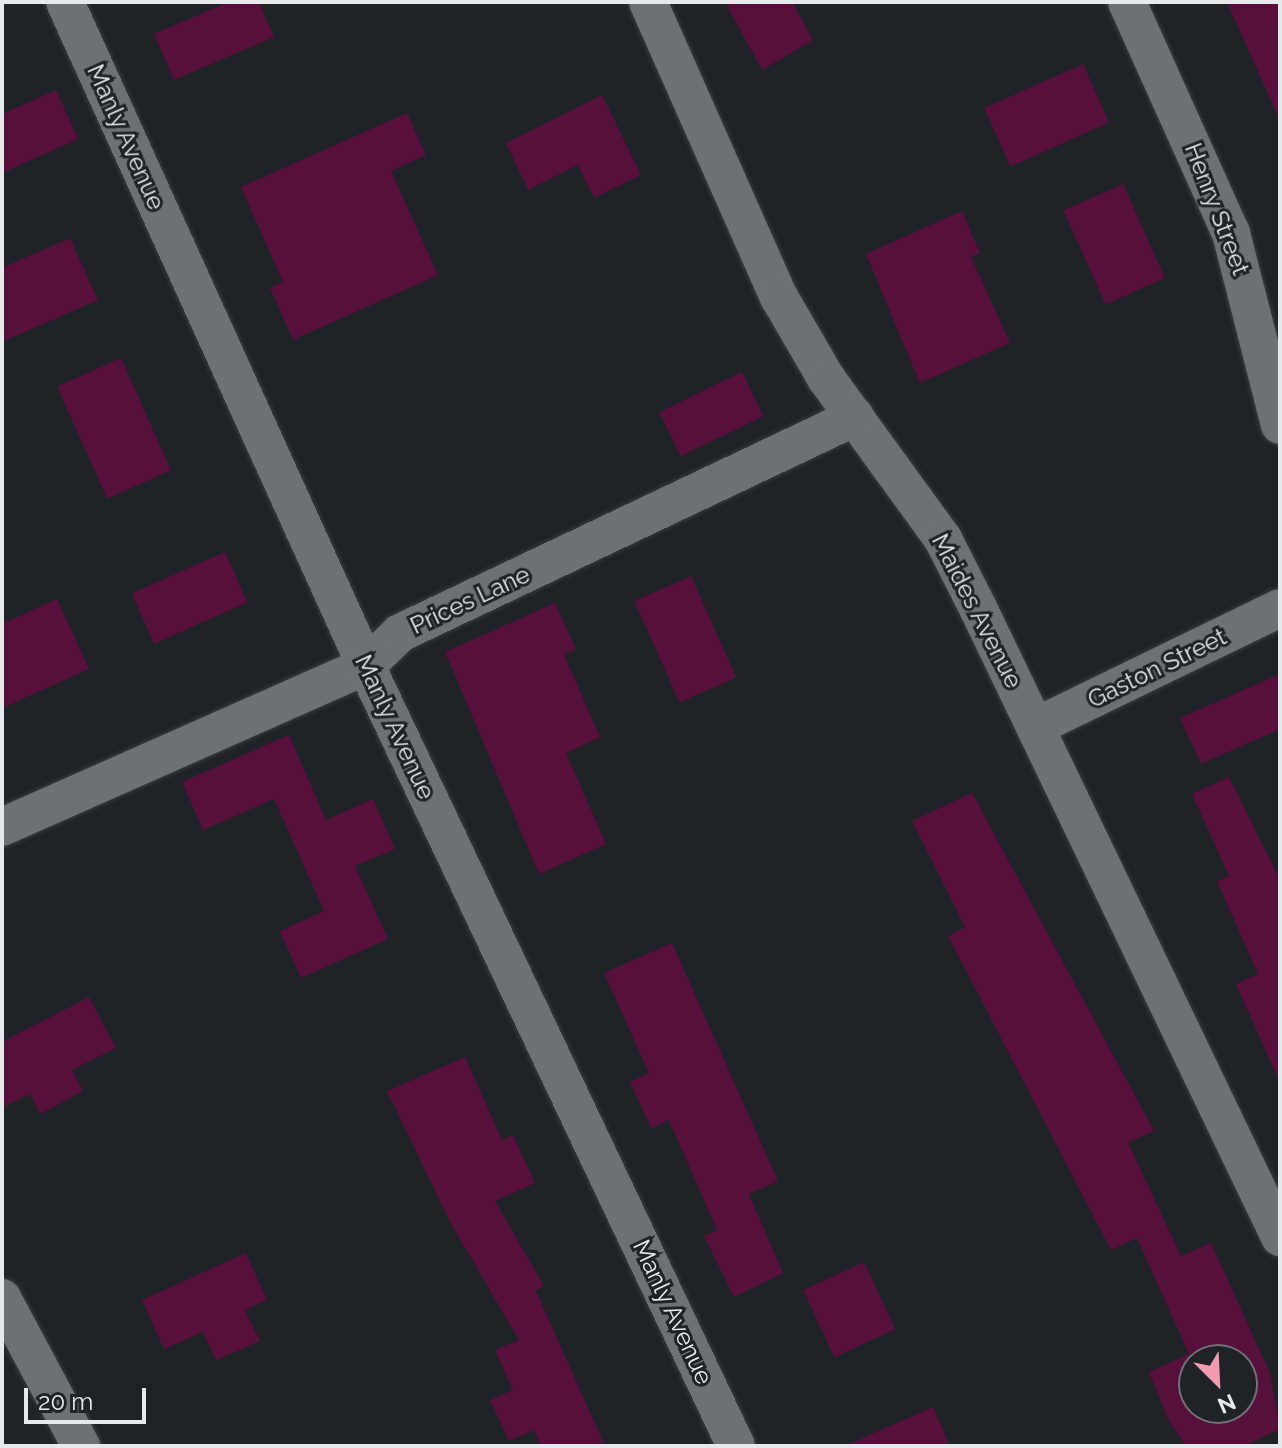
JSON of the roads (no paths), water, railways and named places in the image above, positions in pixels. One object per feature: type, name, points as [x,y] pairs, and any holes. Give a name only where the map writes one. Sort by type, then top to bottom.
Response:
[{"type":"street","name":"Manly Avenue","points":[[65,2],[366,666],[736,1446]]},
{"type":"street","name":"Maides Avenue","points":[[648,2],[779,297],[855,417],[943,539],[1280,1237]]},
{"type":"street","name":"Henry Street","points":[[1127,2],[1231,233],[1280,425]]},
{"type":"street","name":"Prices Lane","points":[[2,827],[366,666],[400,633],[855,417]]},
{"type":"street","name":"Gaston Street","points":[[1035,727],[1280,608]]},
{"type":"street","points":[[2,1298],[81,1446]]}]
